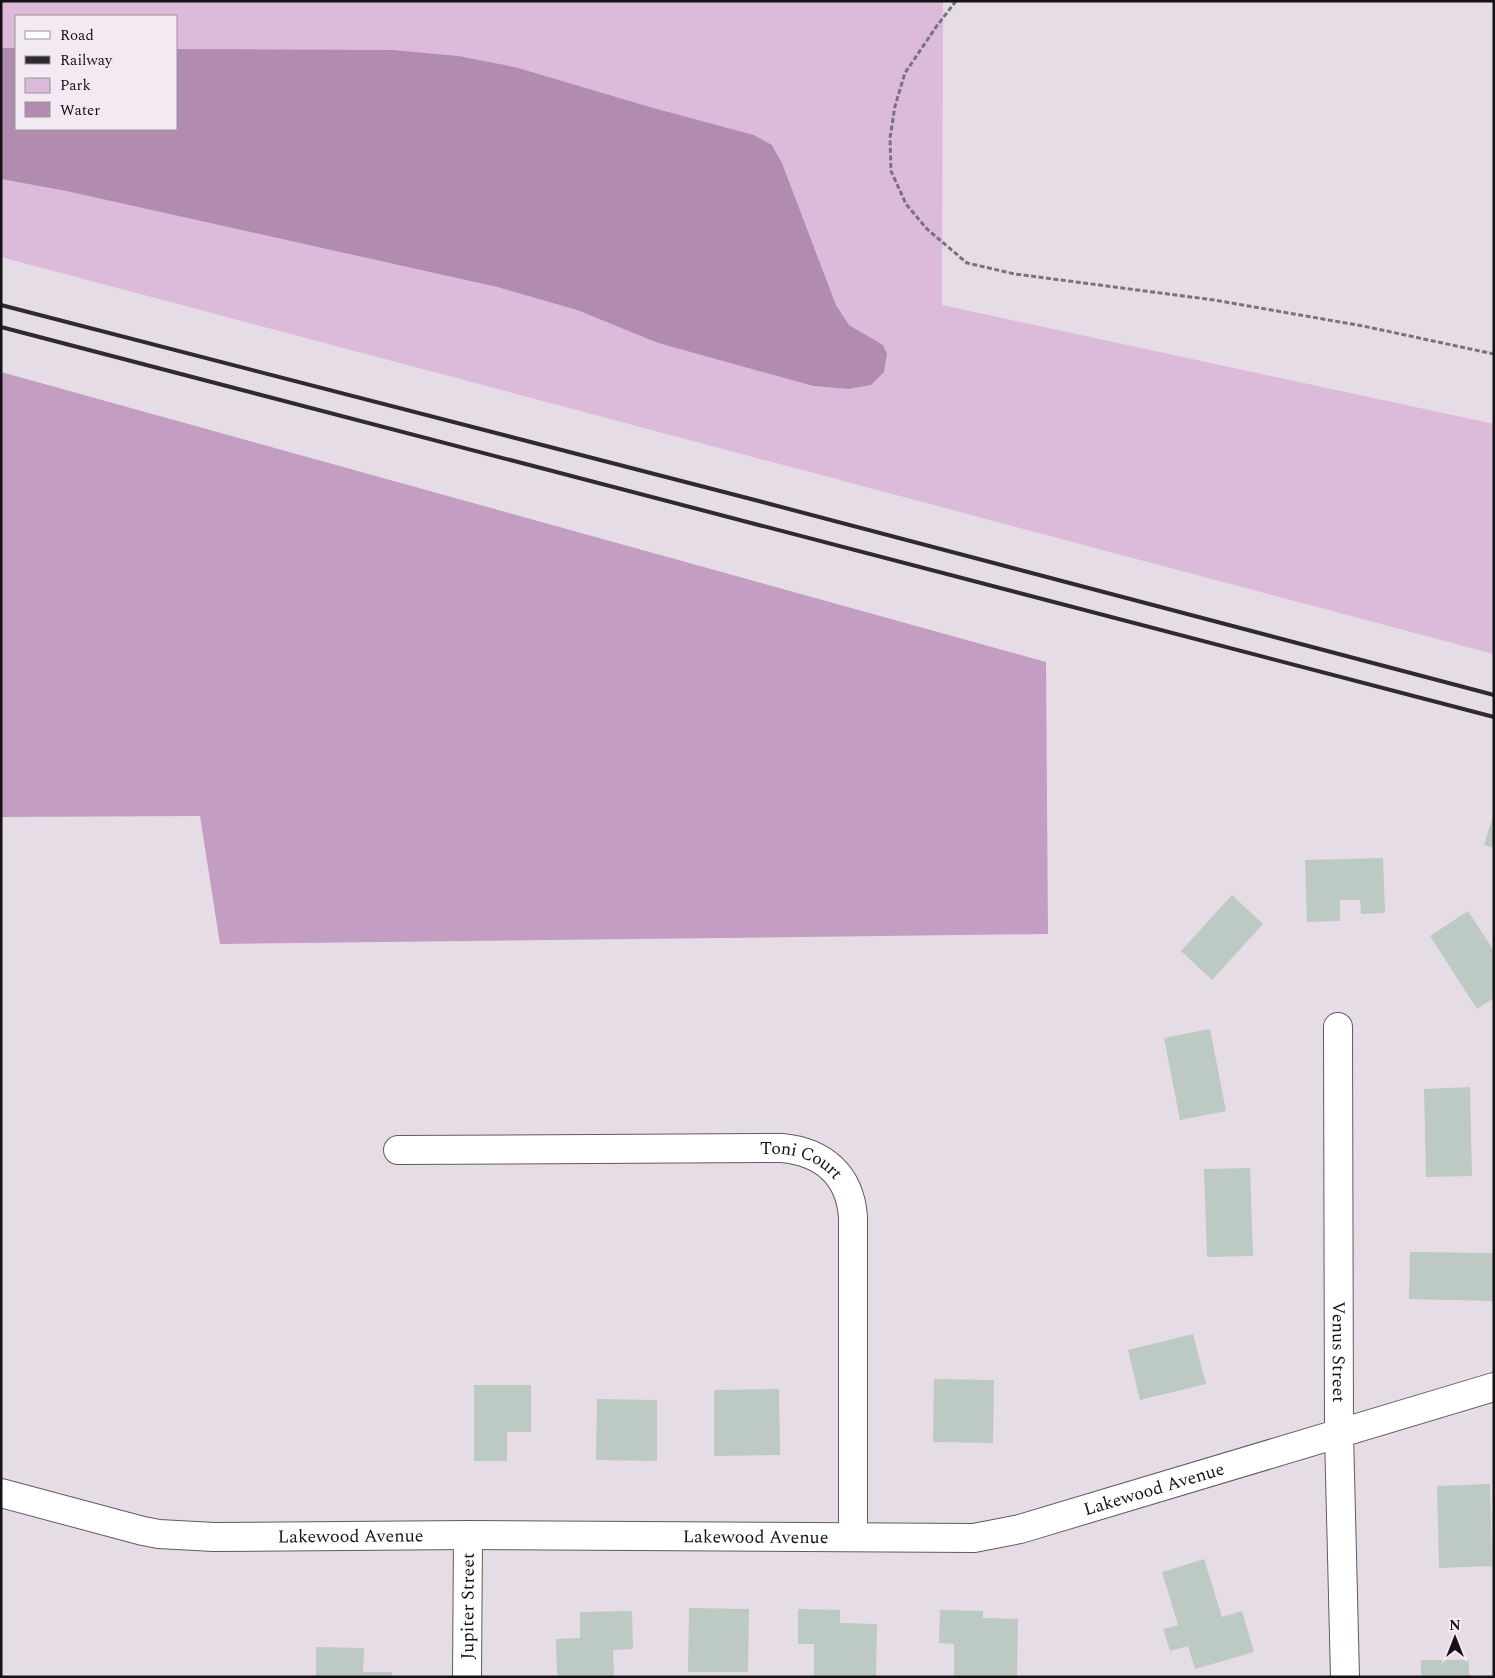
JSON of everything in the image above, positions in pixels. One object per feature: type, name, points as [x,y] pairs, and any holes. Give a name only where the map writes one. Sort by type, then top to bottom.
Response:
[{"type":"street","name":"Venus Street","points":[[1338,1027],[1339,1434],[1345,1677]]},
{"type":"street","name":"Toni Court","points":[[398,1150],[782,1148],[803,1151],[820,1158],[846,1187],[850,1196],[853,1217],[853,1536]]},
{"type":"street","name":"Lakewood Avenue","points":[[1,1493],[159,1534],[214,1537],[468,1535],[974,1538],[1020,1530],[1494,1387]]},
{"type":"street","name":"Jupiter Street","points":[[467,1677],[468,1535]]},
{"type":"path","points":[[956,1],[905,72],[895,106],[890,138],[891,171],[906,204],[927,229],[967,263],[1015,274],[1214,300],[1363,326],[1494,354]]},
{"type":"green space","points":[[1,1],[943,1],[942,305],[1494,424],[1494,654],[1,257],[1,179],[66,191],[497,287],[577,310],[658,343],[813,386],[849,389],[871,385],[865,334],[849,325],[836,305],[782,163],[772,145],[754,135],[650,107],[515,67],[459,56],[394,50],[178,49],[178,15],[15,15],[15,48],[1,48]]},
{"type":"shaded area","points":[[1,372],[1046,662],[1048,934],[220,944],[200,816],[1,817]]},
{"type":"water","points":[[1,48],[15,48],[15,130],[178,130],[178,49],[394,50],[459,56],[515,67],[650,107],[754,135],[772,145],[782,163],[836,305],[849,325],[883,345],[887,354],[884,372],[871,385],[849,389],[813,386],[658,343],[577,310],[497,287],[66,191],[1,179]]},
{"type":"building","points":[[1494,816],[1494,848],[1484,845]]},
{"type":"building","points":[[1383,858],[1385,913],[1361,914],[1360,900],[1340,900],[1340,921],[1307,922],[1305,860]]},
{"type":"building","points":[[1232,895],[1263,924],[1212,980],[1181,951]]},
{"type":"building","points":[[1468,911],[1494,951],[1494,998],[1477,1009],[1430,936]]},
{"type":"building","points":[[1210,1029],[1226,1111],[1180,1120],[1164,1038]]},
{"type":"building","points":[[1470,1087],[1472,1176],[1426,1177],[1424,1089]]},
{"type":"building","points":[[1250,1168],[1253,1256],[1207,1257],[1204,1169]]},
{"type":"building","points":[[1410,1252],[1494,1253],[1494,1301],[1409,1299]]},
{"type":"building","points":[[1193,1334],[1206,1384],[1140,1400],[1128,1350]]},
{"type":"building","points":[[934,1379],[994,1380],[993,1443],[933,1442]]},
{"type":"building","points":[[474,1385],[531,1385],[531,1432],[507,1432],[507,1461],[474,1461]]},
{"type":"building","points":[[779,1389],[780,1455],[714,1456],[714,1390]]},
{"type":"building","points":[[597,1399],[657,1400],[657,1461],[596,1460]]},
{"type":"building","points":[[1490,1484],[1492,1566],[1439,1568],[1437,1486]]},
{"type":"building","points":[[1204,1559],[1222,1617],[1242,1611],[1254,1652],[1195,1669],[1188,1646],[1170,1651],[1163,1629],[1178,1625],[1162,1572]]},
{"type":"building","points":[[689,1608],[749,1609],[748,1672],[688,1672]]},
{"type":"building","points":[[798,1609],[840,1610],[840,1623],[877,1624],[876,1677],[814,1677],[814,1644],[798,1644]]},
{"type":"building","points":[[940,1610],[983,1611],[983,1618],[1018,1619],[1017,1677],[954,1677],[954,1644],[939,1643]]},
{"type":"building","points":[[632,1611],[633,1649],[613,1650],[614,1677],[557,1677],[556,1639],[580,1638],[580,1612]]},
{"type":"building","points":[[316,1647],[364,1648],[363,1672],[392,1672],[392,1677],[316,1677]]},
{"type":"building","points":[[1421,1660],[1469,1660],[1469,1677],[1421,1677]]},
{"type":"railway","points":[[1,305],[751,499],[1494,695]]},
{"type":"railway","points":[[1,327],[1494,717]]}]
